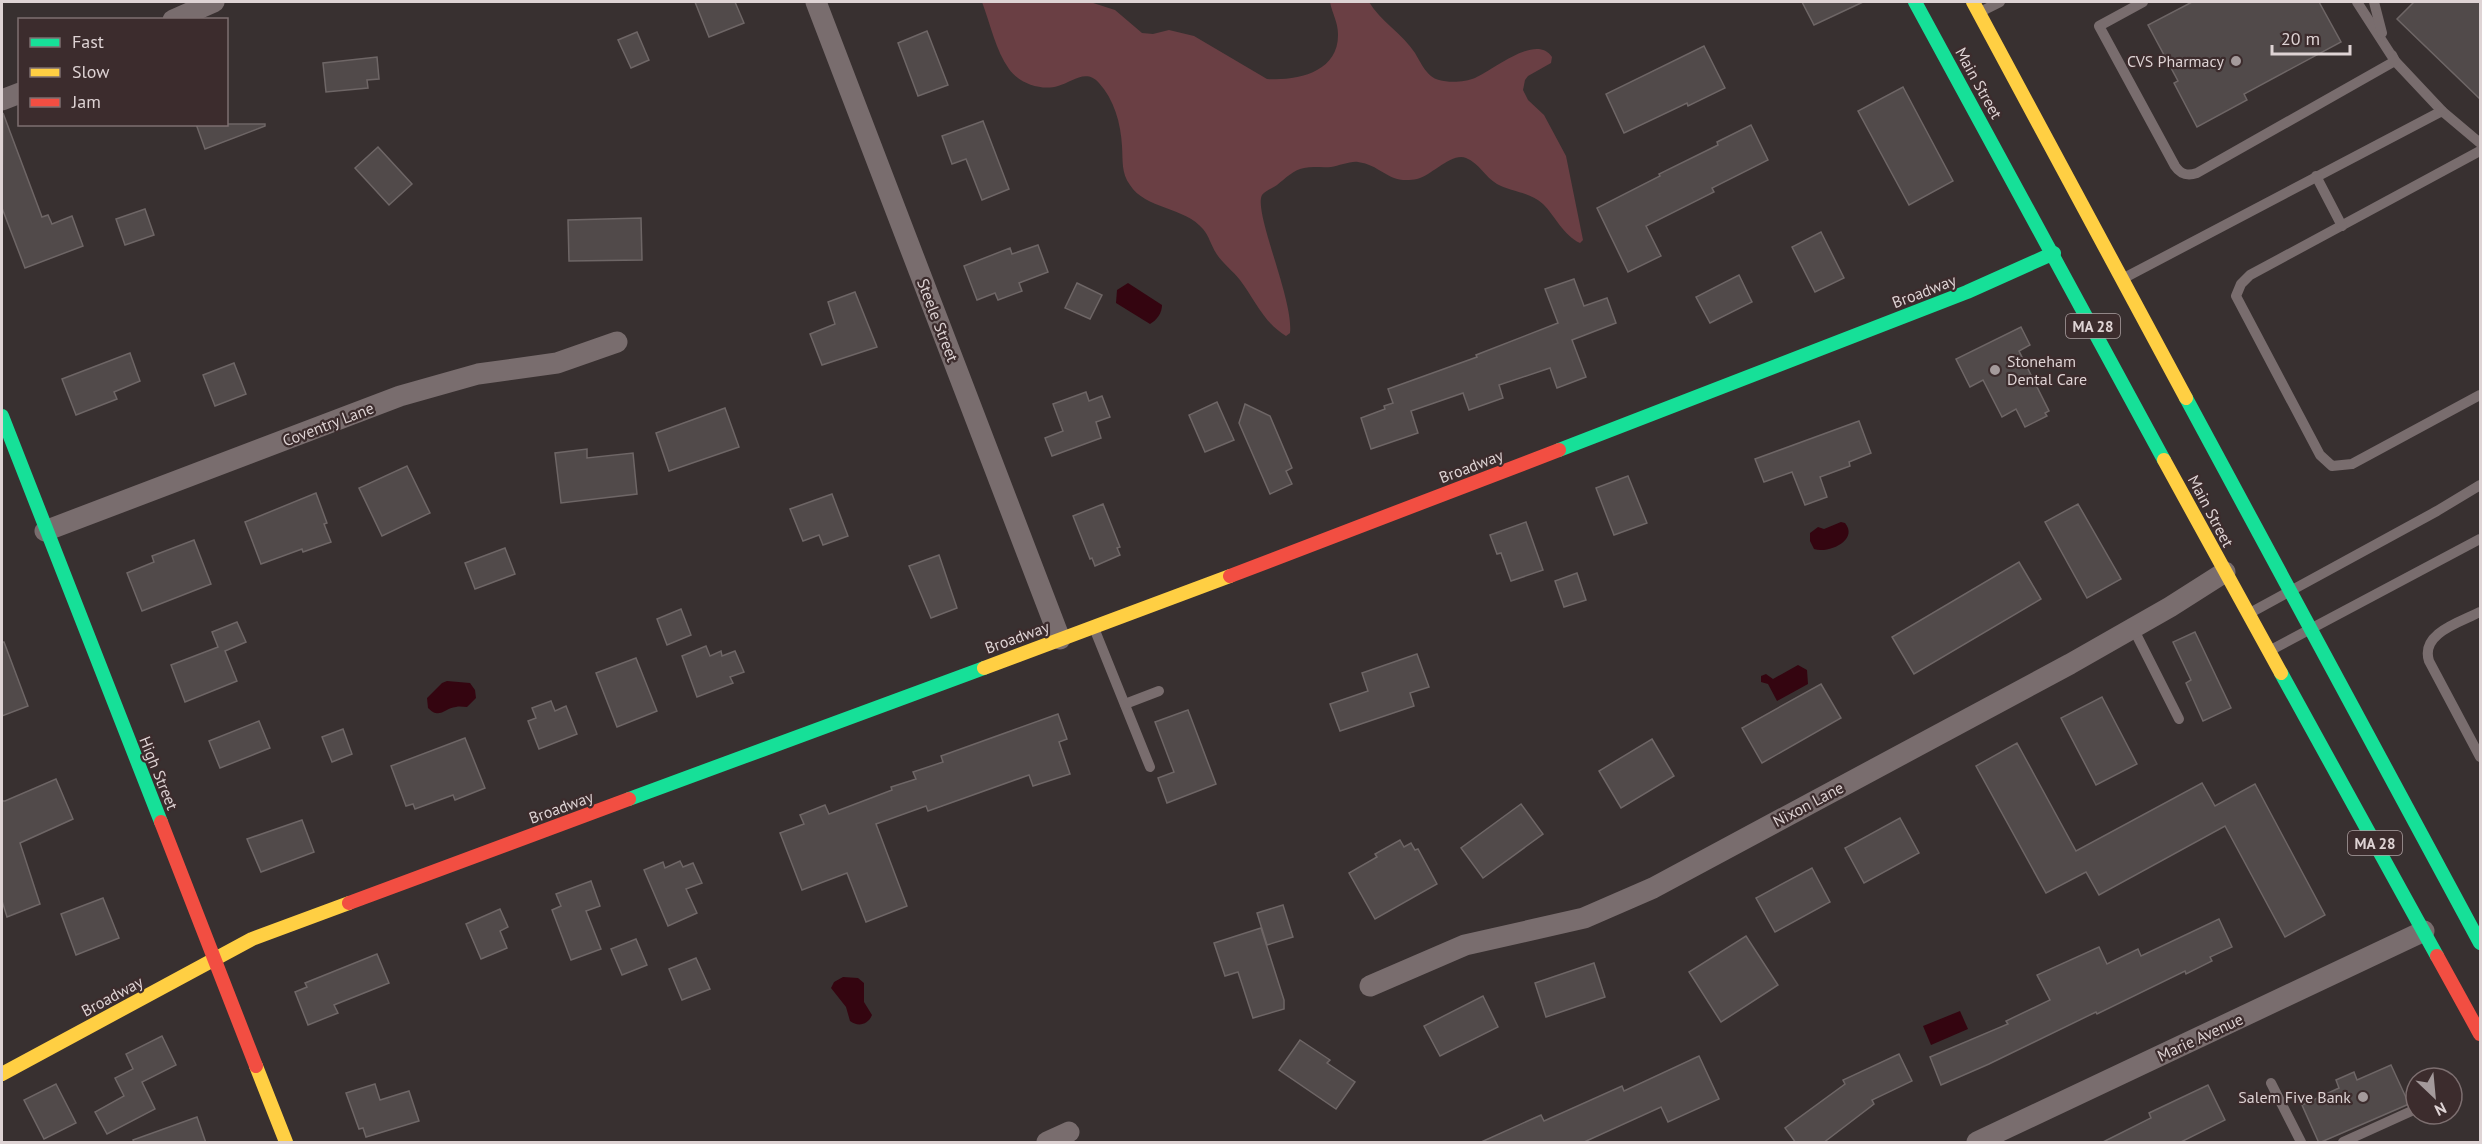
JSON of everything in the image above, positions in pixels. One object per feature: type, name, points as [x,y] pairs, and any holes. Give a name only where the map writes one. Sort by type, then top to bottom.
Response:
[{"type":"main road","name":"Main Street","points":[[1915,2],[2054,253],[2248,614],[2481,1034]]},
{"type":"main road","name":"Main Street","points":[[1976,7],[2481,943]]},
{"type":"main road","name":"Broadway","points":[[2,1074],[174,982],[214,958],[263,935],[1094,627],[1967,292],[2054,253]]},
{"type":"main road","name":"High Street","points":[[2,416],[285,1143]]},
{"type":"street","points":[[178,18],[214,2]]},
{"type":"street","name":"Steele Street","points":[[816,2],[1060,639]]},
{"type":"street","points":[[2,100],[18,94]]},
{"type":"street","name":"Coventry Lane","points":[[45,531],[400,396],[477,374],[557,363],[617,342]]},
{"type":"street","name":"Nixon Lane","points":[[1370,986],[1465,945],[1510,933],[1575,921],[1653,888],[2070,664],[2225,572]]},
{"type":"street","name":"Marie Avenue","points":[[1977,1143],[2424,931]]},
{"type":"street","points":[[1047,1143],[1069,1132]]},
{"type":"lane","points":[[1976,7],[2000,2]]},
{"type":"lane","points":[[2143,2],[2099,26],[2175,166],[2187,175],[2197,173],[2395,61]]},
{"type":"lane","points":[[2357,2],[2395,61],[2442,111],[2481,143]]},
{"type":"lane","points":[[2374,2],[2384,38],[2395,61]]},
{"type":"lane","points":[[2124,278],[2442,111]]},
{"type":"lane","points":[[2481,151],[2250,275],[2241,284],[2236,296],[2323,460],[2337,467],[2352,464],[2481,395]]},
{"type":"lane","points":[[2316,176],[2342,225]]},
{"type":"lane","points":[[2248,614],[2481,485]]},
{"type":"lane","points":[[2269,651],[2481,539]]},
{"type":"lane","points":[[2481,612],[2434,637],[2428,644],[2427,651],[2429,661],[2481,757]]},
{"type":"lane","points":[[1094,627],[1150,767]]},
{"type":"lane","points":[[2133,628],[2179,719]]},
{"type":"lane","points":[[1125,704],[1160,692]]},
{"type":"lane","points":[[2271,1083],[2301,1143]]},
{"type":"lane","points":[[2343,1143],[2404,1115]]},
{"type":"shaded area","points":[[982,2],[1090,2],[1115,10],[1142,33],[1153,34],[1169,30],[1194,36],[1267,79],[1303,76],[1314,72],[1332,57],[1337,47],[1338,34],[1330,2],[1369,2],[1410,46],[1428,73],[1443,81],[1457,82],[1471,79],[1526,51],[1536,49],[1545,51],[1552,57],[1551,63],[1528,76],[1523,90],[1528,100],[1544,115],[1566,156],[1583,240],[1580,243],[1574,240],[1538,200],[1497,184],[1475,163],[1466,158],[1454,158],[1423,177],[1407,180],[1392,177],[1358,162],[1300,169],[1263,194],[1261,204],[1290,318],[1290,333],[1286,336],[1272,325],[1240,280],[1218,257],[1203,229],[1186,216],[1145,199],[1130,185],[1124,171],[1116,112],[1099,83],[1084,76],[1058,86],[1038,87],[1018,78],[1000,54]]},
{"type":"shaded area","points":[[1128,283],[1162,305],[1159,316],[1150,324],[1116,303],[1117,290]]},
{"type":"shaded area","points":[[1841,522],[1845,523],[1848,529],[1845,540],[1834,547],[1814,549],[1810,541],[1810,533],[1818,527],[1824,529]]},
{"type":"shaded area","points":[[1798,665],[1807,670],[1808,684],[1777,701],[1768,684],[1761,682],[1761,676],[1766,674],[1773,679]]},
{"type":"shaded area","points":[[447,681],[470,683],[475,690],[476,698],[467,707],[457,707],[436,713],[428,708],[427,698]]},
{"type":"shaded area","points":[[843,977],[858,978],[864,983],[864,1002],[872,1015],[865,1023],[856,1024],[850,1021],[846,1007],[831,988],[834,982]]},
{"type":"shaded area","points":[[1960,1011],[1968,1029],[1931,1045],[1923,1026]]},
{"type":"building","points":[[695,2],[735,2],[744,23],[709,37]]},
{"type":"building","points":[[1802,2],[1863,2],[1814,25]]},
{"type":"building","name":"CVS Pharmacy","points":[[2192,2],[2319,2],[2341,42],[2244,94],[2247,100],[2197,127],[2174,83],[2178,81],[2148,25]]},
{"type":"building","points":[[2414,2],[2481,2],[2481,100],[2397,19]]},
{"type":"building","points":[[927,31],[948,85],[918,96],[898,43]]},
{"type":"building","points":[[637,32],[649,60],[631,68],[618,40]]},
{"type":"building","points":[[1704,46],[1725,88],[1624,133],[1606,94]]},
{"type":"building","points":[[377,57],[379,79],[367,80],[368,88],[326,92],[323,63]]},
{"type":"building","points":[[1903,87],[1953,181],[1909,205],[1858,111]]},
{"type":"building","points":[[3,113],[42,217],[48,215],[52,224],[72,216],[83,246],[25,268],[2,208]]},
{"type":"building","points":[[983,121],[1009,189],[982,200],[966,159],[952,164],[942,136]]},
{"type":"building","points":[[265,124],[265,126],[205,149],[197,126]]},
{"type":"building","points":[[1751,125],[1768,160],[1712,188],[1714,192],[1646,226],[1661,256],[1628,272],[1597,208],[1718,145],[1717,142]]},
{"type":"building","points":[[378,147],[412,184],[389,205],[355,168]]},
{"type":"building","points":[[145,209],[154,235],[125,245],[116,219]]},
{"type":"building","points":[[641,218],[642,260],[569,261],[568,220]]},
{"type":"building","points":[[1821,232],[1844,278],[1815,292],[1792,247]]},
{"type":"building","points":[[1038,245],[1048,272],[1019,283],[1022,291],[998,300],[995,293],[977,300],[964,266],[1010,248],[1012,254]]},
{"type":"building","points":[[1739,275],[1752,302],[1710,323],[1696,297]]},
{"type":"building","points":[[1574,279],[1584,306],[1607,298],[1616,323],[1572,340],[1586,377],[1557,388],[1550,368],[1499,385],[1503,398],[1469,410],[1463,393],[1411,411],[1418,433],[1371,449],[1361,418],[1385,409],[1384,406],[1393,403],[1388,389],[1477,357],[1476,355],[1558,323],[1545,289]]},
{"type":"building","points":[[1077,283],[1102,295],[1090,319],[1065,308]]},
{"type":"building","points":[[855,292],[877,347],[822,365],[810,334],[835,324],[828,302]]},
{"type":"building","name":"Stoneham Dental Care","points":[[2021,327],[2030,345],[2019,351],[2049,411],[2045,413],[2047,416],[2025,427],[2016,409],[2002,417],[1983,380],[1970,387],[1956,359]]},
{"type":"building","points":[[130,353],[140,381],[114,392],[117,399],[76,415],[62,379]]},
{"type":"building","points":[[234,363],[246,394],[215,406],[203,375]]},
{"type":"building","points":[[1086,392],[1089,401],[1102,396],[1110,417],[1096,422],[1101,438],[1052,456],[1045,438],[1063,431],[1053,404]]},
{"type":"building","points":[[1217,402],[1234,440],[1205,452],[1189,415]]},
{"type":"building","points":[[1245,404],[1270,416],[1292,468],[1286,471],[1292,484],[1270,494],[1239,423]]},
{"type":"building","points":[[725,408],[739,447],[669,471],[656,433]]},
{"type":"building","points":[[1859,421],[1871,453],[1849,462],[1850,466],[1820,477],[1827,497],[1805,505],[1792,472],[1764,482],[1755,459]]},
{"type":"building","points":[[587,449],[587,458],[633,453],[637,494],[561,503],[555,453]]},
{"type":"building","points":[[407,466],[430,513],[382,536],[359,488]]},
{"type":"building","points":[[1628,476],[1647,523],[1614,535],[1596,488]]},
{"type":"building","points":[[316,493],[331,542],[303,552],[302,549],[261,564],[245,522]]},
{"type":"building","points":[[832,494],[848,536],[823,545],[819,535],[803,541],[790,509]]},
{"type":"building","points":[[1103,504],[1120,547],[1117,548],[1120,555],[1095,566],[1073,516]]},
{"type":"building","points":[[2078,504],[2121,579],[2087,598],[2045,522]]},
{"type":"building","points":[[1526,522],[1543,570],[1511,581],[1501,553],[1497,554],[1490,535]]},
{"type":"building","points":[[194,540],[211,584],[142,611],[127,573],[154,562],[152,556]]},
{"type":"building","points":[[505,548],[515,574],[475,589],[465,563]]},
{"type":"building","points":[[939,555],[957,608],[931,618],[909,566]]},
{"type":"building","points":[[2019,562],[2041,599],[1914,674],[1892,637]]},
{"type":"building","points":[[1577,573],[1586,600],[1564,607],[1555,581]]},
{"type":"building","points":[[681,609],[691,635],[667,645],[657,619]]},
{"type":"building","points":[[237,622],[246,642],[225,651],[237,681],[185,702],[171,665],[218,647],[212,632]]},
{"type":"building","points":[[2195,632],[2231,708],[2203,721],[2186,683],[2191,680],[2173,642]]},
{"type":"building","points":[[2,642],[4,642],[28,706],[2,716]]},
{"type":"building","points":[[706,646],[710,656],[721,651],[722,656],[735,651],[744,672],[730,677],[733,683],[697,697],[682,656]]},
{"type":"building","points":[[1417,654],[1429,687],[1410,693],[1414,706],[1340,731],[1330,704],[1368,691],[1362,673]]},
{"type":"building","points":[[636,658],[657,711],[617,727],[596,673]]},
{"type":"building","points":[[1821,684],[1841,718],[1762,763],[1742,728]]},
{"type":"building","points":[[2102,697],[2137,764],[2096,785],[2061,718]]},
{"type":"building","points":[[551,701],[555,711],[566,706],[577,734],[539,749],[528,721],[536,718],[532,708]]},
{"type":"building","points":[[1188,710],[1216,784],[1167,803],[1158,778],[1174,772],[1155,722]]},
{"type":"building","points":[[1058,714],[1067,739],[1059,742],[1070,774],[1033,786],[1029,775],[928,811],[926,806],[876,824],[907,906],[866,922],[847,873],[802,890],[780,833],[804,824],[800,815],[825,805],[829,814],[892,790],[891,787],[916,779],[913,772],[943,762],[941,756]]},
{"type":"building","points":[[259,721],[270,748],[220,768],[209,741]]},
{"type":"building","points":[[343,729],[352,754],[332,762],[322,737]]},
{"type":"building","points":[[465,738],[485,788],[455,800],[453,795],[415,809],[413,804],[406,806],[391,766]]},
{"type":"building","points":[[1652,739],[1674,776],[1621,808],[1599,771]]},
{"type":"building","points":[[2017,743],[2076,851],[2202,783],[2215,806],[2255,784],[2325,915],[2285,937],[2225,826],[2099,895],[2086,872],[2046,893],[1976,766]]},
{"type":"building","points":[[56,779],[73,819],[20,843],[40,904],[7,917],[2,901],[2,801]]},
{"type":"building","points":[[1521,804],[1543,834],[1483,878],[1461,848]]},
{"type":"building","points":[[1900,818],[1919,853],[1864,883],[1845,848]]},
{"type":"building","points":[[302,820],[314,852],[261,872],[247,839]]},
{"type":"building","points":[[1400,840],[1404,847],[1411,843],[1415,850],[1418,849],[1437,884],[1375,919],[1349,873],[1377,857],[1375,854]]},
{"type":"building","points":[[680,861],[683,867],[693,863],[702,883],[686,889],[697,913],[668,926],[644,870],[663,862],[665,868]]},
{"type":"building","points":[[1812,868],[1830,902],[1775,932],[1756,898]]},
{"type":"building","points":[[591,881],[600,906],[586,911],[601,949],[571,960],[552,910],[561,906],[556,894]]},
{"type":"building","points":[[103,898],[119,938],[76,955],[61,914]]},
{"type":"building","points":[[1283,905],[1293,937],[1267,945],[1257,913]]},
{"type":"building","points":[[500,909],[508,927],[500,931],[507,948],[481,959],[466,924]]},
{"type":"building","points":[[2219,919],[2232,947],[2210,957],[2212,961],[2186,974],[2185,971],[1941,1085],[1930,1057],[2008,1024],[2006,1021],[2050,1000],[2037,975],[2099,947],[2107,964],[2138,949],[2141,956]]},
{"type":"building","points":[[1261,928],[1284,1000],[1284,1009],[1253,1018],[1238,972],[1225,976],[1214,943]]},
{"type":"building","points":[[1746,936],[1778,985],[1721,1022],[1689,972]]},
{"type":"building","points":[[636,939],[647,965],[622,975],[611,949]]},
{"type":"building","points":[[377,954],[389,983],[334,1005],[338,1013],[308,1025],[295,992],[307,987],[305,983]]},
{"type":"building","points":[[696,958],[710,989],[682,1000],[669,969]]},
{"type":"building","points":[[1594,963],[1605,997],[1546,1017],[1535,983]]},
{"type":"building","points":[[1483,996],[1498,1027],[1440,1056],[1424,1026]]},
{"type":"building","points":[[162,1036],[176,1065],[142,1082],[155,1109],[107,1134],[95,1112],[124,1096],[115,1078],[133,1069],[126,1054]]},
{"type":"building","points":[[1300,1040],[1330,1060],[1327,1063],[1355,1082],[1336,1109],[1279,1070]]},
{"type":"building","points":[[1899,1054],[1912,1081],[1872,1100],[1874,1104],[1823,1143],[1796,1143],[1785,1128],[1845,1084],[1843,1080]]},
{"type":"building","points":[[1699,1056],[1719,1099],[1668,1122],[1661,1107],[1582,1143],[1479,1143],[1541,1115],[1544,1121],[1622,1086],[1624,1091]]},
{"type":"building","name":"Salem Five Bank","points":[[2391,1065],[2404,1093],[2404,1106],[2319,1143],[2302,1105],[2339,1088],[2336,1080],[2354,1072],[2357,1080]]},
{"type":"building","points":[[56,1084],[76,1123],[44,1139],[24,1100]]},
{"type":"building","points":[[375,1084],[380,1100],[409,1091],[419,1121],[366,1137],[363,1128],[359,1129],[346,1093]]},
{"type":"building","points":[[2208,1085],[2225,1120],[2179,1143],[2101,1143],[2151,1118],[2149,1113]]},
{"type":"building","points":[[197,1117],[206,1143],[134,1143],[133,1140]]},
{"type":"traffic: fast","points":[[1915,2],[2164,460]]},
{"type":"traffic: fast","points":[[1559,450],[1967,292],[2054,253]]},
{"type":"traffic: fast","points":[[2186,398],[2480,943]]},
{"type":"traffic: fast","points":[[2,416],[161,822]]},
{"type":"traffic: fast","points":[[629,799],[984,668]]},
{"type":"traffic: fast","points":[[2281,673],[2437,956]]},
{"type":"traffic: slow","points":[[1973,2],[2186,398]]},
{"type":"traffic: slow","points":[[2164,460],[2281,673]]},
{"type":"traffic: slow","points":[[984,668],[1230,576]]},
{"type":"traffic: slow","points":[[2,1074],[252,939],[349,903]]},
{"type":"traffic: slow","points":[[256,1066],[286,1142]]},
{"type":"traffic: jam","points":[[1230,576],[1559,450]]},
{"type":"traffic: jam","points":[[349,903],[629,799]]},
{"type":"traffic: jam","points":[[161,822],[256,1066]]},
{"type":"traffic: jam","points":[[2437,956],[2480,1034]]},
{"type":"place","name":"CVS Pharmacy","points":[[2236,61]]},
{"type":"place","name":"Stoneham Dental Care","points":[[1995,370]]},
{"type":"place","name":"Salem Five Bank","points":[[2363,1097]]}]
